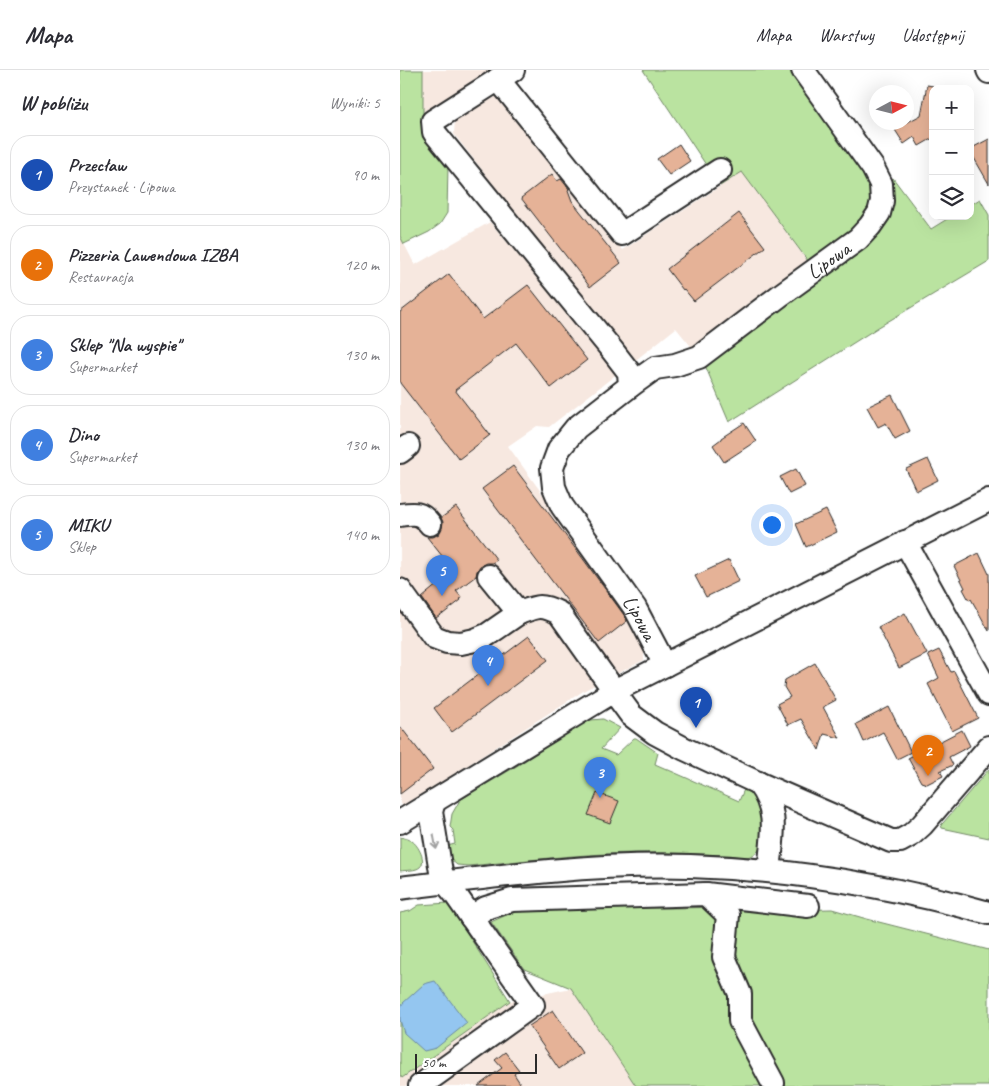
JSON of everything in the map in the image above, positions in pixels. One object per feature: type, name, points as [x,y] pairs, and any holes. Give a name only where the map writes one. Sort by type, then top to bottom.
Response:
[{"type":"street","name":"Lipowa","points":[[665,665],[635,608],[562,506],[554,487],[552,468],[559,449],[576,428],[655,368],[674,366],[700,357],[858,239],[879,213],[882,201],[881,184],[874,168],[803,70]]},
{"type":"street","points":[[630,386],[629,372],[434,132],[433,121],[506,75],[622,234],[720,170]]},
{"type":"street","points":[[401,820],[614,691],[989,500]]},
{"type":"street","points":[[400,515],[417,514],[424,517],[430,524]]},
{"type":"street","points":[[905,542],[989,694]]},
{"type":"street","points":[[489,576],[519,613]]},
{"type":"street","points":[[400,590],[434,636],[447,642],[461,643],[475,640],[487,635],[519,613],[534,608],[546,607],[559,613],[631,715],[654,733],[685,749],[891,841],[900,841],[911,835],[922,825],[989,747]]},
{"type":"street","points":[[758,782],[765,792],[773,816],[769,871]]},
{"type":"street","points":[[420,1086],[532,1005],[446,883],[441,872],[434,834],[431,812],[434,801]]},
{"type":"street","points":[[400,888],[528,873],[607,867],[690,866],[769,871],[870,885],[989,912]]},
{"type":"street","points":[[471,916],[486,908],[512,900],[706,894],[808,906]]},
{"type":"street","points":[[706,894],[728,915],[724,957],[740,994],[740,1021],[773,1083]]},
{"type":"shaded area","points":[[423,70],[493,70],[423,115]]},
{"type":"shaded area","points":[[499,95],[623,250],[742,172],[808,262],[694,350],[676,328],[632,363],[454,134],[455,119]]},
{"type":"shaded area","points":[[490,222],[618,373],[549,427],[537,426],[508,446],[635,623],[644,643],[644,660],[585,690],[403,807],[400,803],[400,236],[415,265]]},
{"type":"shaded area","points":[[571,988],[636,1086],[400,1086],[400,1075],[403,1078],[510,1001]]},
{"type":"green space","points":[[400,70],[423,70],[423,115],[427,133],[448,166],[447,213],[440,224],[429,232],[404,244],[400,236]]},
{"type":"green space","points":[[643,70],[791,70],[875,185],[871,214],[808,261],[742,172],[720,186]]},
{"type":"green space","points":[[893,178],[931,229],[946,220],[974,220],[974,203],[980,199],[989,215],[989,261],[877,328],[729,422],[704,363],[873,232]]},
{"type":"green space","points":[[603,719],[620,728],[601,749],[616,755],[636,738],[658,753],[655,764],[739,801],[746,785],[763,805],[762,846],[759,850],[754,855],[746,857],[675,853],[611,854],[468,866],[457,865],[451,860],[447,846],[455,844],[453,830],[450,827],[452,814],[460,800],[582,724],[591,720]]},
{"type":"green space","points":[[989,769],[989,838],[942,828],[941,825]]},
{"type":"green space","points":[[400,837],[412,841],[419,849],[423,861],[420,867],[413,870],[400,871]]},
{"type":"green space","points":[[448,903],[510,1001],[402,1078],[400,1075],[400,913],[410,911],[419,905]]},
{"type":"green space","points":[[526,906],[832,909],[989,950],[989,1086],[636,1086],[571,988],[524,969],[491,922]]},
{"type":"water","points":[[435,981],[467,1023],[436,1048],[424,1051],[404,1033],[400,1020],[400,1008],[424,984]]},
{"type":"building","points":[[927,85],[929,85],[929,140],[919,146],[914,137],[904,144],[895,130],[914,130],[914,119],[921,115]]},
{"type":"building","points":[[989,139],[989,184],[974,158],[974,147]]},
{"type":"building","points":[[679,144],[690,161],[669,175],[657,159]]},
{"type":"building","points":[[552,174],[557,181],[561,179],[569,189],[572,201],[621,263],[590,287],[521,198]]},
{"type":"building","points":[[739,213],[765,247],[694,301],[667,269]]},
{"type":"building","points":[[449,274],[483,319],[528,285],[587,360],[551,388],[516,343],[455,390],[490,435],[459,459],[400,383],[400,312]]},
{"type":"building","points":[[892,395],[910,431],[895,439],[886,423],[878,427],[867,407]]},
{"type":"building","points":[[744,423],[756,441],[724,462],[713,445]]},
{"type":"building","points":[[928,459],[938,480],[916,491],[906,469]]},
{"type":"building","points":[[513,466],[627,621],[599,643],[482,489]]},
{"type":"building","points":[[796,469],[805,486],[789,494],[780,477]]},
{"type":"building","points":[[456,507],[497,560],[480,566],[476,576],[456,591],[462,598],[461,600],[436,618],[422,598],[454,571],[427,537],[439,534],[443,522],[441,518]]},
{"type":"building","points":[[826,510],[837,532],[806,547],[796,524]]},
{"type":"building","points":[[979,553],[989,574],[989,631],[971,599],[969,600],[963,589],[965,588],[954,566]]},
{"type":"building","points":[[729,560],[739,581],[706,597],[695,576]]},
{"type":"building","points":[[905,613],[927,654],[899,668],[878,627]]},
{"type":"building","points":[[529,636],[548,660],[452,732],[434,708]]},
{"type":"building","points":[[939,650],[951,672],[954,671],[978,718],[952,731],[928,684],[939,678],[928,655]]},
{"type":"building","points":[[815,663],[836,700],[823,707],[840,738],[824,734],[819,750],[801,719],[788,725],[777,704],[790,697],[784,687],[785,680]]},
{"type":"building","points":[[889,707],[911,752],[897,759],[883,732],[864,742],[856,724]]},
{"type":"building","points":[[400,726],[433,769],[400,794]]},
{"type":"building","points":[[962,730],[970,746],[949,757],[953,765],[940,771],[943,776],[927,784],[921,782],[908,758]]},
{"type":"building","points":[[597,793],[619,801],[610,823],[588,815]]},
{"type":"building","points":[[553,1010],[582,1053],[559,1069],[529,1026]]},
{"type":"building","points":[[505,1052],[519,1070],[514,1074],[522,1086],[478,1086],[502,1068],[495,1060]]},
{"type":"place","name":"MIKU","points":[[442,596]]},
{"type":"place","name":"Dino","points":[[488,686]]},
{"type":"place","name":"Przecław","points":[[696,728]]},
{"type":"place","name":"Pizzeria Lawendowa IZBA","points":[[928,776]]},
{"type":"place","name":"Sklep \"Na wyspie\"","points":[[600,798]]}]
